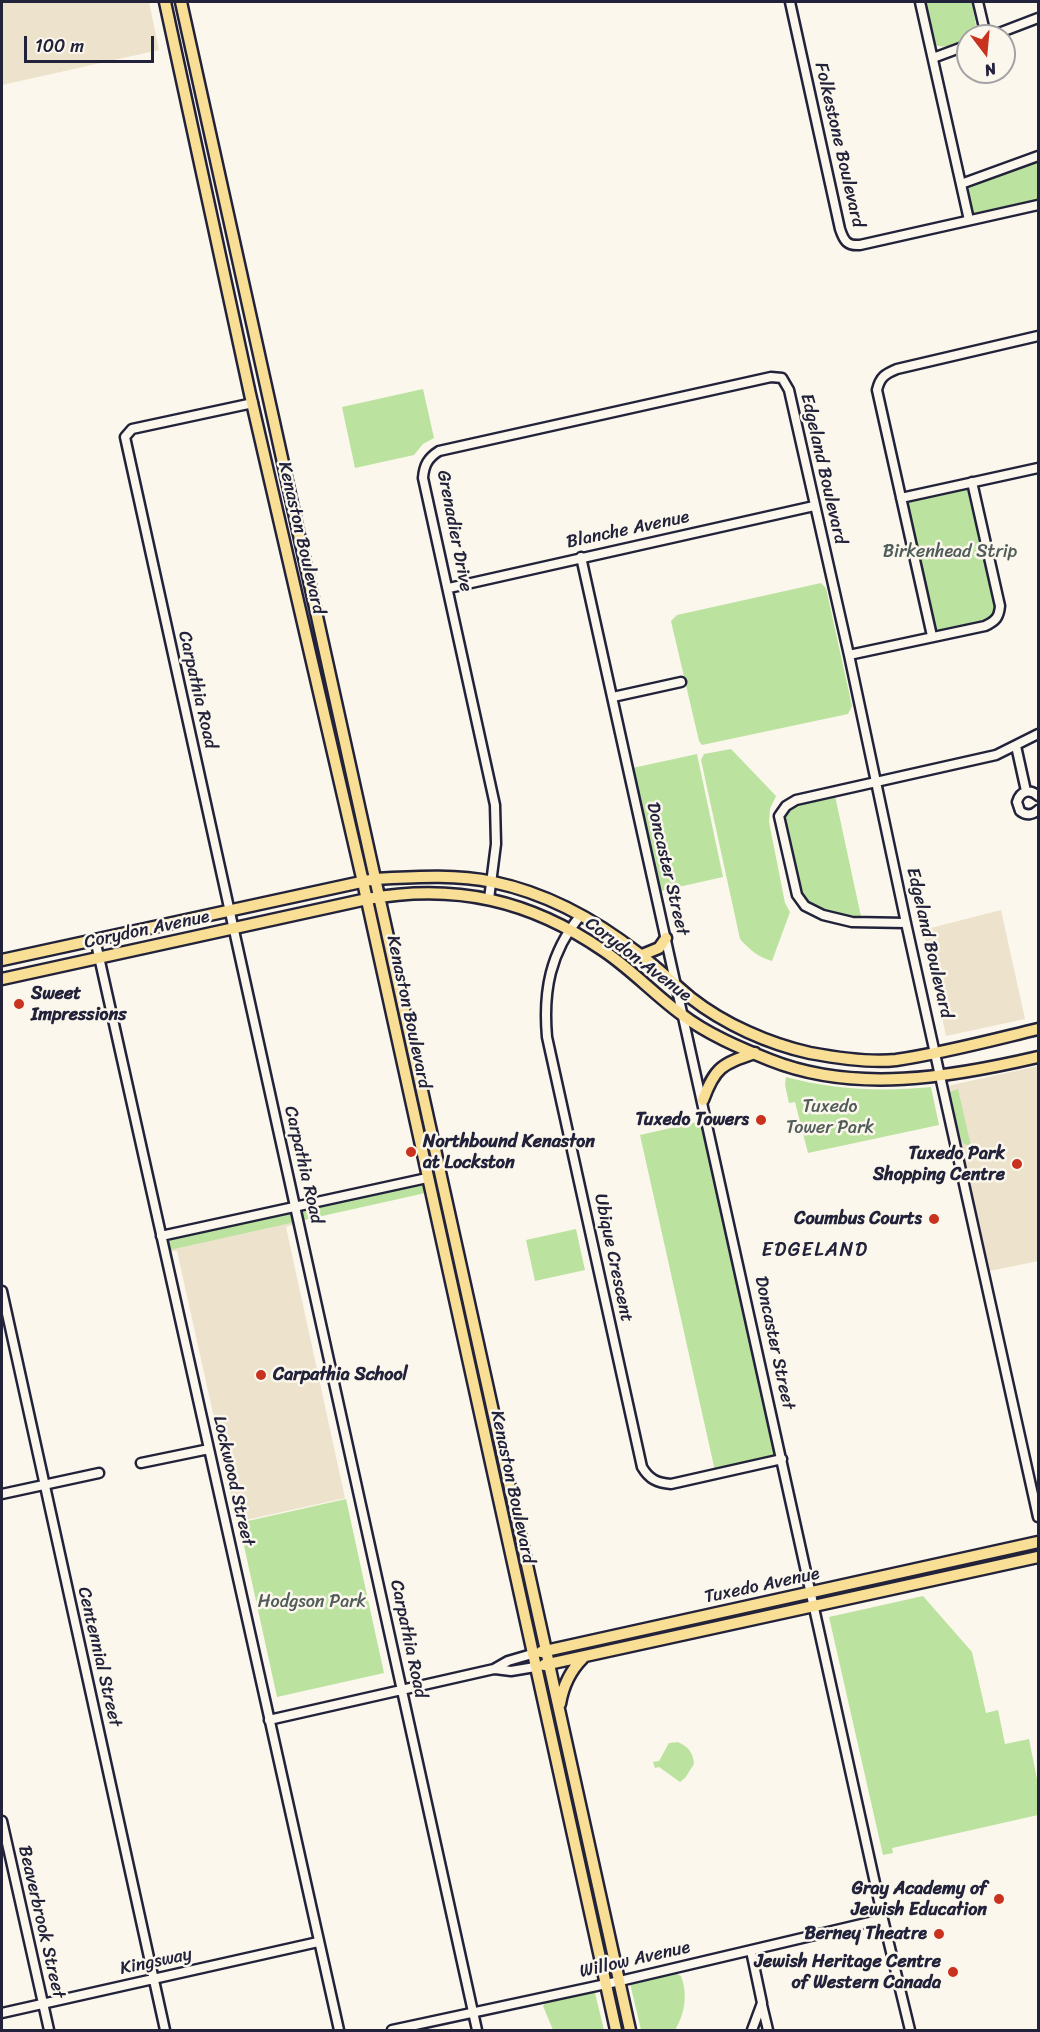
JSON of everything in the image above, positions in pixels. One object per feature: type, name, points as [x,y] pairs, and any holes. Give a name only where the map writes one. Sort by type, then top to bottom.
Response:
[{"type":"main road","name":"Kenaston Boulevard","points":[[165,2],[252,404],[367,899],[616,2031]]},
{"type":"main road","name":"Kenaston Boulevard","points":[[181,2],[630,2031]]},
{"type":"main road","name":"Corydon Avenue","points":[[2,960],[375,879],[412,877],[492,882],[556,902],[642,955],[694,1000],[719,1016],[747,1031],[809,1053],[849,1059],[894,1060],[1038,1029]]},
{"type":"main road","name":"Corydon Avenue","points":[[2,979],[380,896],[417,892],[489,899],[519,907],[570,929],[604,951],[684,1016],[710,1032],[771,1061],[805,1071],[849,1078],[895,1079],[980,1070],[1038,1057]]},
{"type":"main road","points":[[642,955],[659,948],[666,938]]},
{"type":"main road","points":[[641,980],[653,965]]},
{"type":"main road","points":[[710,1032],[719,1016]]},
{"type":"main road","points":[[703,1100],[710,1082],[719,1070],[727,1063],[755,1053]]},
{"type":"main road","name":"Tuxedo Avenue","points":[[532,1654],[1038,1542]]},
{"type":"main road","name":"Tuxedo Avenue","points":[[535,1667],[1038,1557]]},
{"type":"main road","points":[[559,1707],[568,1677],[585,1656]]},
{"type":"street","name":"Folkestone Boulevard","points":[[790,2],[843,240],[852,245],[860,245],[1038,205]]},
{"type":"street","points":[[920,2],[969,220]]},
{"type":"street","points":[[978,2],[983,24]]},
{"type":"street","points":[[1016,26],[1038,18]]},
{"type":"street","points":[[933,58],[956,49]]},
{"type":"street","points":[[961,184],[1038,156]]},
{"type":"street","points":[[932,636],[877,390],[879,381],[885,374],[897,369],[1038,336]]},
{"type":"street","name":"Grenadier Drive","points":[[489,899],[497,830],[495,805],[423,478],[424,467],[430,456],[439,452],[771,377],[782,378]]},
{"type":"street","name":"Edgeland Boulevard","points":[[782,378],[789,390],[849,655],[1038,1517]]},
{"type":"street","name":"Carpathia Road","points":[[252,404],[132,429],[125,436],[477,2031]]},
{"type":"street","points":[[901,498],[1038,468]]},
{"type":"street","points":[[849,655],[986,626],[995,622],[1000,606],[972,482]]},
{"type":"street","name":"Blanche Avenue","points":[[449,588],[814,506]]},
{"type":"street","name":"Doncaster Street","points":[[581,557],[910,2031]]},
{"type":"street","points":[[612,697],[681,682]]},
{"type":"street","points":[[906,923],[852,922],[823,915],[805,906],[797,895],[779,816],[786,806],[796,800],[996,755],[1038,734]]},
{"type":"street","points":[[1016,746],[1026,791]]},
{"type":"street","points":[[1038,796],[1031,791],[1026,791],[1018,798],[1020,811],[1031,814],[1038,810]]},
{"type":"street","name":"Ubique Crescent","points":[[580,916],[564,938],[552,966],[546,992],[547,1037],[642,1467],[652,1480],[671,1484],[782,1459]]},
{"type":"street","name":"Lockwood Street","points":[[95,939],[339,2031]]},
{"type":"street","points":[[161,1236],[427,1178]]},
{"type":"street","name":"Centennial Street","points":[[2,1291],[165,2031]]},
{"type":"street","points":[[141,1463],[209,1449]]},
{"type":"street","points":[[2,1494],[99,1473]]},
{"type":"street","points":[[933,1565],[936,1579]]},
{"type":"street","name":"Tuxedo Avenue","points":[[269,1720],[494,1669],[508,1661],[532,1654]]},
{"type":"street","name":"Tuxedo Avenue","points":[[494,1669],[511,1671],[535,1667]]},
{"type":"street","name":"Beaverbrook Street","points":[[2,1821],[49,2031]]},
{"type":"street","name":"Willow Avenue","points":[[392,2031],[620,1981],[884,1919]]},
{"type":"street","name":"Kingsway","points":[[2,2013],[318,1942]]},
{"type":"street","points":[[751,1951],[768,2031]]},
{"type":"street","points":[[752,2031],[762,2003]]},
{"type":"shaded area","points":[[2,2],[149,2],[159,50],[2,85]]},
{"type":"shaded area","points":[[1001,910],[1025,1019],[946,1036],[923,930]]},
{"type":"shaded area","points":[[1038,1066],[1038,1261],[990,1271],[947,1086]]},
{"type":"shaded area","name":"Carpathia School","points":[[295,1206],[299,1222],[286,1227],[345,1498],[237,1522],[177,1251],[165,1251]]},
{"type":"green space","points":[[924,2],[972,2],[976,24],[956,24],[956,43],[944,47],[936,45]]},
{"type":"green space","points":[[1038,156],[1038,205],[969,220],[961,184]]},
{"type":"green space","points":[[423,389],[434,438],[423,444],[414,455],[355,468],[342,407]]},
{"type":"green space","name":"Birkenhead Strip","points":[[972,482],[1000,606],[995,622],[932,636],[901,498]]},
{"type":"green space","points":[[821,583],[826,588],[852,706],[848,714],[702,745],[699,741],[671,621],[677,615]]},
{"type":"green space","points":[[731,749],[776,796],[770,809],[769,822],[785,903],[790,912],[772,961],[754,953],[740,939],[701,760],[704,754]]},
{"type":"green space","points":[[697,754],[723,877],[656,892],[628,769]]},
{"type":"green space","points":[[834,791],[863,923],[823,915],[797,895],[779,816],[786,806]]},
{"type":"green space","name":"Tuxedo Tower Park","points":[[786,1077],[822,1085],[858,1089],[931,1087],[939,1125],[808,1153],[795,1102],[789,1103],[785,1085]]},
{"type":"green space","points":[[958,1089],[971,1146],[964,1144],[961,1139],[949,1092]]},
{"type":"green space","points":[[702,1121],[776,1457],[715,1471],[640,1135]]},
{"type":"green space","points":[[427,1178],[430,1192],[165,1251],[161,1236]]},
{"type":"green space","points":[[576,1229],[585,1270],[535,1281],[526,1240]]},
{"type":"green space","name":"Hodgson Park","points":[[346,1499],[384,1673],[277,1697],[239,1523]]},
{"type":"green space","points":[[923,1596],[972,1652],[986,1713],[998,1710],[1005,1744],[1029,1739],[1038,1784],[1038,1815],[892,1848],[893,1853],[883,1855],[829,1617]]},
{"type":"green space","points":[[678,1742],[690,1751],[694,1764],[680,1782],[659,1767],[655,1768],[653,1762],[659,1761],[669,1743]]},
{"type":"green space","points":[[675,1973],[681,1976],[685,1997],[683,2011],[675,2030],[641,2030],[630,1983]]},
{"type":"green space","points":[[594,1989],[604,2030],[553,2030],[543,2006],[546,2000]]},
{"type":"place","name":"Sweet Impressions","points":[[19,1004]]},
{"type":"place","name":"Tuxedo Towers","points":[[761,1120]]},
{"type":"place","name":"Northbound Kenaston at Lockston","points":[[411,1152]]},
{"type":"place","name":"Tuxedo Park Shopping Centre","points":[[1017,1164]]},
{"type":"place","name":"Coumbus Courts","points":[[934,1219]]},
{"type":"place","name":"Carpathia School","points":[[261,1375]]},
{"type":"place","name":"Gray Academy of Jewish Education","points":[[999,1899]]},
{"type":"place","name":"Berney Theatre","points":[[939,1934]]},
{"type":"place","name":"Jewish Heritage Centre of Western Canada","points":[[953,1972]]},
{"type":"district","name":"EDGELAND","points":[[815,1251]]}]
